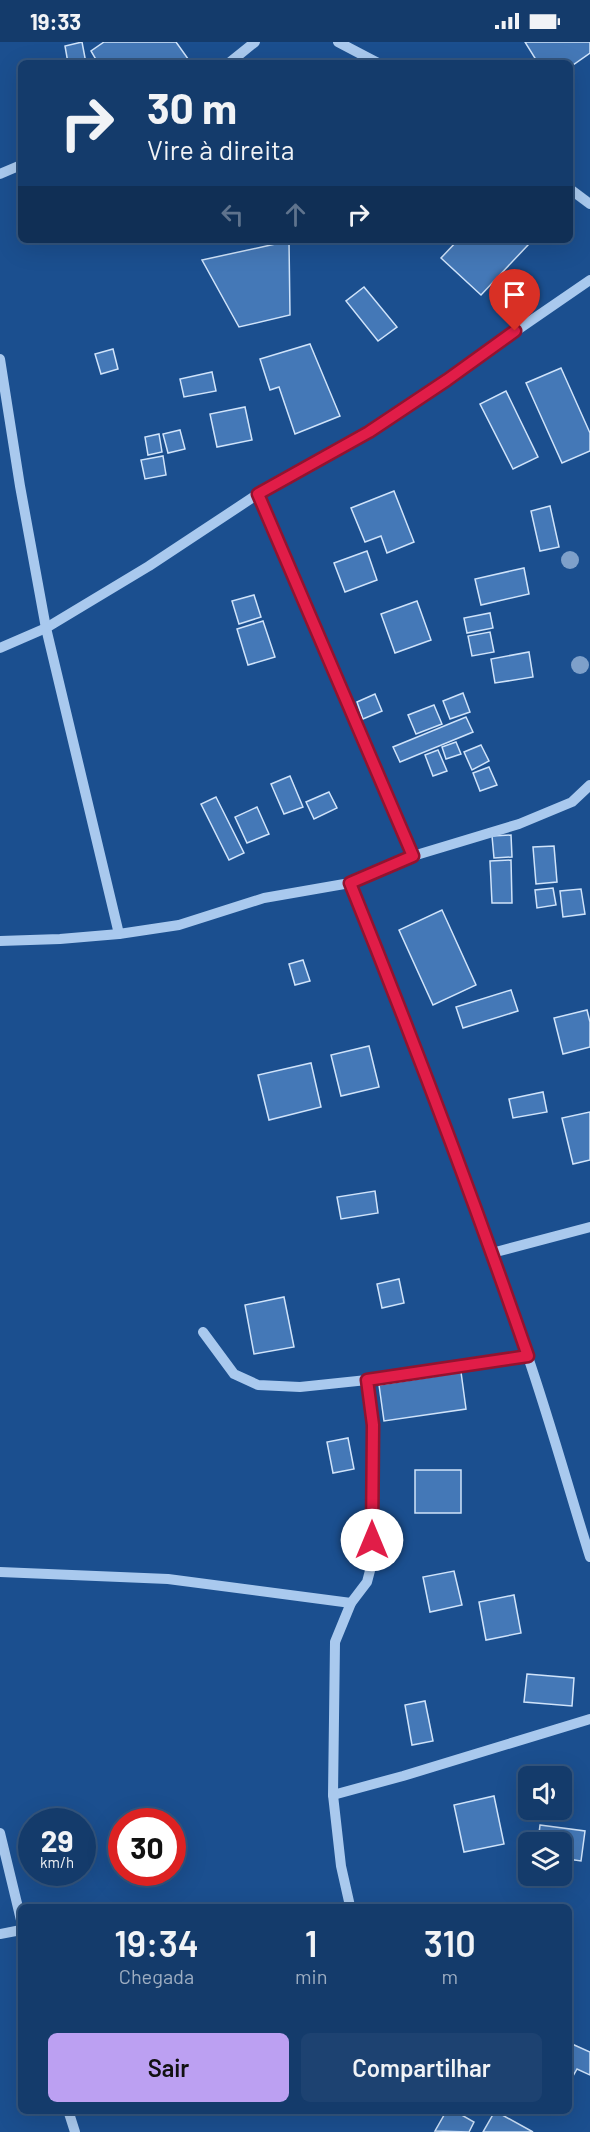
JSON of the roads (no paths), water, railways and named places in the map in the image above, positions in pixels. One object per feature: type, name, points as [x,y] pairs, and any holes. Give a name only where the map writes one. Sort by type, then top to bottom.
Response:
[{"type":"street","points":[[233,60],[255,42]]},
{"type":"street","points":[[338,42],[372,60]]},
{"type":"street","points":[[0,174],[18,166]]},
{"type":"street","points":[[573,191],[590,204]]},
{"type":"street","points":[[0,648],[46,628],[149,566],[258,494],[369,432],[590,280]]},
{"type":"street","points":[[0,359],[46,628],[118,934]]},
{"type":"street","points":[[258,494],[413,856]]},
{"type":"street","points":[[0,941],[118,934],[179,925],[264,898],[350,883],[413,856],[519,824],[572,802],[590,785]]},
{"type":"street","points":[[350,883],[492,1253],[528,1356],[590,1557]]},
{"type":"street","points":[[492,1253],[590,1227]]},
{"type":"street","points":[[203,1332],[234,1374],[258,1385],[300,1387],[367,1380],[528,1356]]},
{"type":"street","points":[[350,1904],[341,1866],[333,1795],[335,1642],[351,1604],[367,1582],[372,1563],[373,1425],[367,1380]]},
{"type":"street","points":[[0,1572],[168,1579],[351,1604]]},
{"type":"street","points":[[333,1795],[590,1719]]},
{"type":"street","points":[[0,1833],[18,1908]]},
{"type":"street","points":[[0,1934],[18,1931]]},
{"type":"street","points":[[69,2114],[75,2132]]}]
